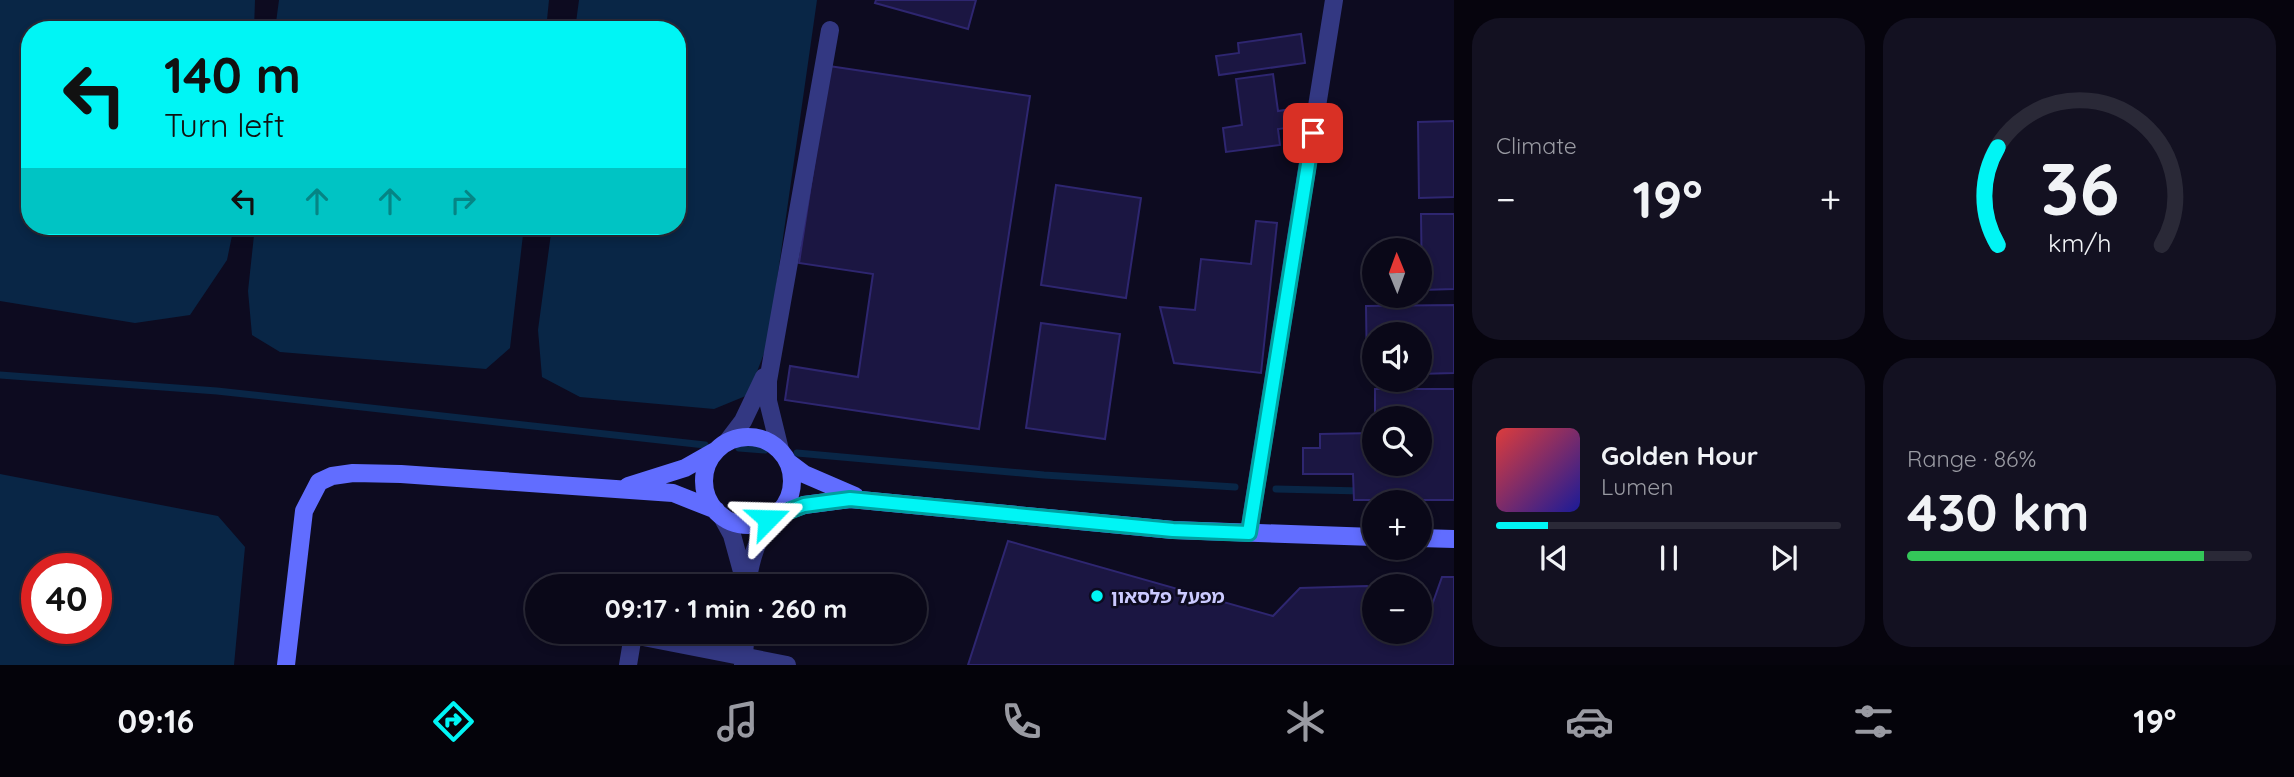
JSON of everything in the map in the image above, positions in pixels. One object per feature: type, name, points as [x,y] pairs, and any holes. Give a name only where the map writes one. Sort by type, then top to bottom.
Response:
[{"type":"street","points":[[1249,533],[1334,0]]},
{"type":"street","points":[[749,574],[758,538],[772,517],[786,504],[791,491],[792,476],[768,401],[768,381],[830,30]]},
{"type":"street","points":[[744,574],[733,535],[706,491],[705,477],[708,463],[743,421],[760,389],[773,351]]},
{"type":"street","points":[[611,490],[675,472],[741,437],[755,437],[769,442],[804,474],[833,488],[875,501]]},
{"type":"street","points":[[286,665],[304,512],[319,482],[332,476],[353,473],[673,493],[719,512],[734,522],[748,524],[804,505],[850,499],[1173,530],[1362,537]]},
{"type":"street","points":[[1432,538],[1454,539]]},
{"type":"street","points":[[628,665],[633,635],[744,660],[787,665]]},
{"type":"water","points":[[0,0],[255,0],[254,21],[21,21],[21,235],[232,235],[227,260],[190,315],[135,323],[0,301]]},
{"type":"water","points":[[279,0],[549,0],[547,21],[276,21]]},
{"type":"water","points":[[579,0],[817,0],[768,343],[748,395],[714,409],[580,397],[542,377],[538,330],[551,235],[686,235],[686,21],[576,21]]},
{"type":"water","points":[[254,235],[523,235],[510,348],[486,369],[280,352],[252,335],[248,291]]},
{"type":"water","points":[[0,474],[218,516],[245,547],[234,665],[0,665]]},
{"type":"building","points":[[876,0],[976,0],[968,29],[875,3]]},
{"type":"building","points":[[1301,34],[1305,63],[1219,75],[1216,56],[1239,53],[1238,43]]},
{"type":"building","points":[[829,66],[1030,96],[979,429],[785,400],[790,366],[858,377],[873,274],[799,263]]},
{"type":"building","points":[[1273,74],[1278,111],[1292,109],[1294,127],[1278,129],[1280,145],[1226,152],[1223,128],[1242,125],[1236,79]]},
{"type":"building","points":[[1454,121],[1454,197],[1419,198],[1418,122]]},
{"type":"building","points":[[1056,185],[1141,198],[1126,298],[1041,285]]},
{"type":"building","points":[[1421,214],[1454,214],[1454,289],[1432,290],[1432,238],[1421,238]]},
{"type":"building","points":[[1256,221],[1277,223],[1261,373],[1174,363],[1160,307],[1195,310],[1201,259],[1251,264]]},
{"type":"building","points":[[1432,305],[1454,305],[1454,373],[1432,374],[1432,322],[1366,322],[1366,308],[1432,308]]},
{"type":"building","points":[[1041,323],[1120,334],[1105,439],[1026,428]]},
{"type":"building","points":[[1432,389],[1454,389],[1454,500],[1432,500],[1432,490],[1362,490],[1362,500],[1354,500],[1353,474],[1303,474],[1303,448],[1320,448],[1320,434],[1362,433],[1362,476],[1432,476],[1432,406],[1375,406],[1375,392],[1432,392]]},
{"type":"building","name":"מפעל פלסאון","points":[[1008,541],[1273,616],[1300,588],[1362,586],[1362,644],[1432,644],[1432,605],[1442,577],[1454,577],[1454,665],[968,665]]},
{"type":"waterway","points":[[0,375],[217,391],[705,445]]},
{"type":"waterway","points":[[739,448],[765,450]]},
{"type":"waterway","points":[[797,453],[1044,475],[1235,487]]},
{"type":"waterway","points":[[1276,489],[1362,491]]},
{"type":"place","name":"מפעל פלסאון","points":[[1097,596]]},
{"type":"route","points":[[768,519],[804,505],[850,499],[1173,530],[1249,533],[1313,133]]}]
